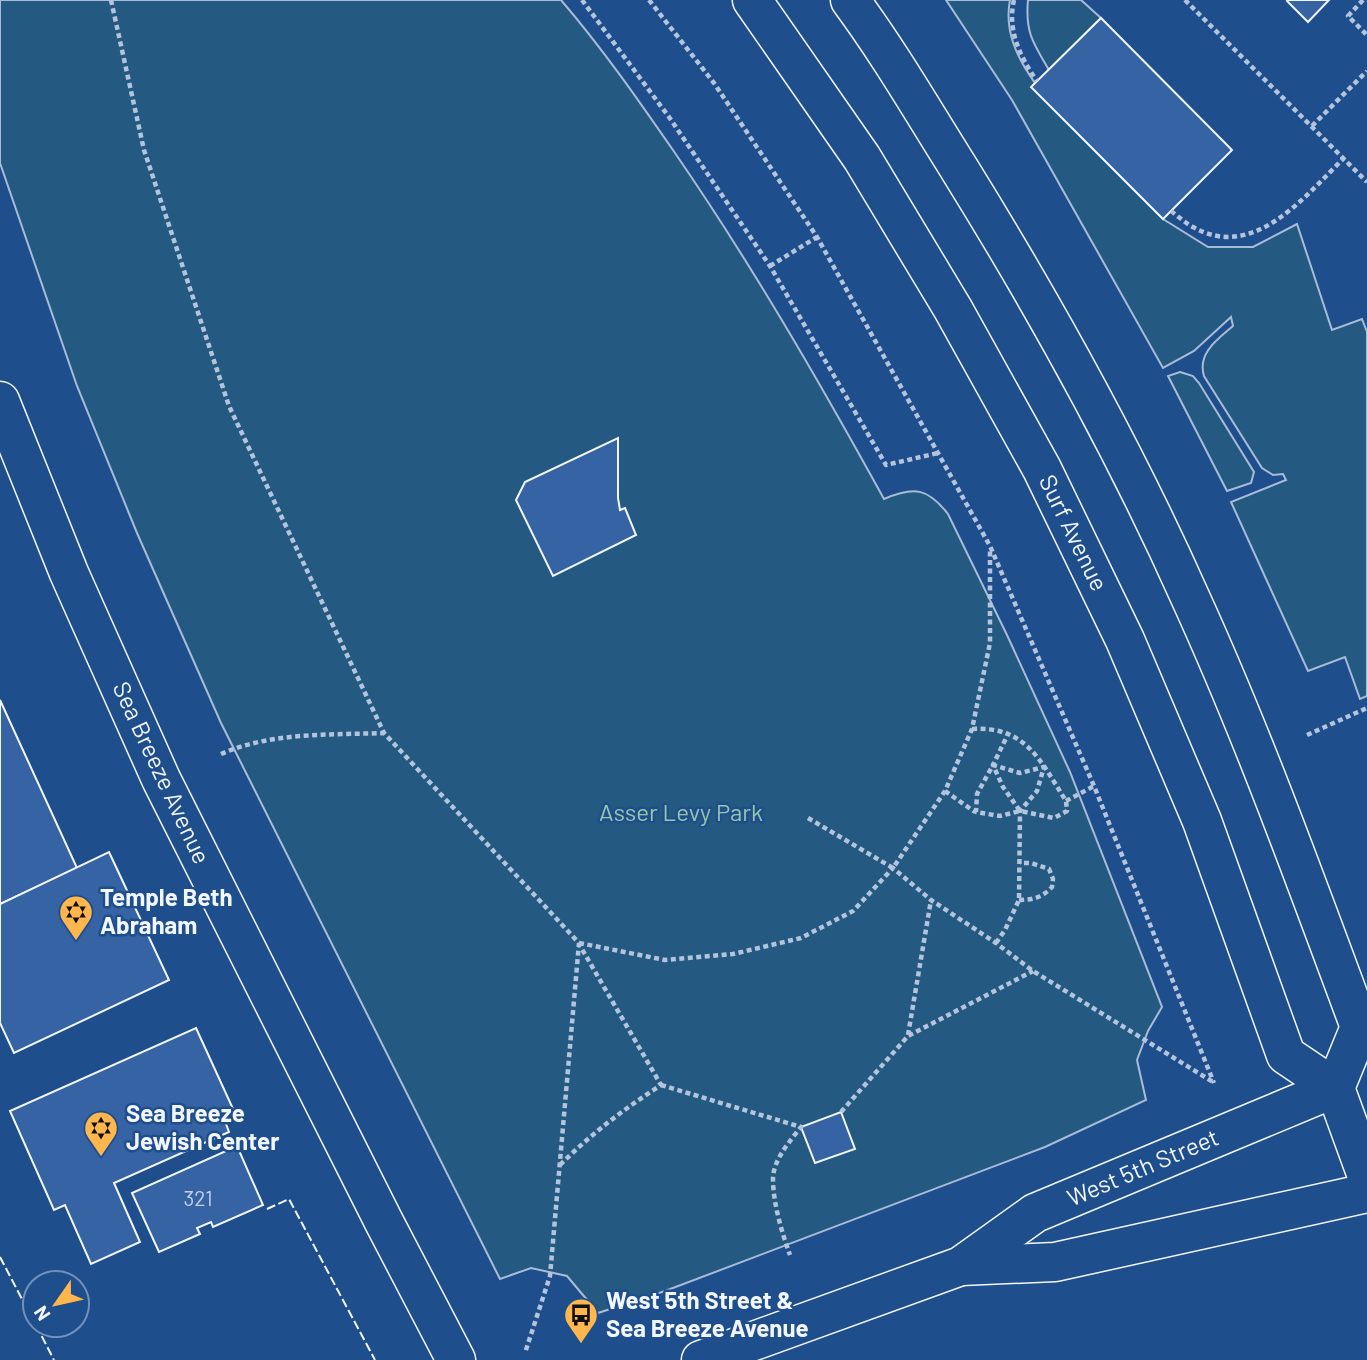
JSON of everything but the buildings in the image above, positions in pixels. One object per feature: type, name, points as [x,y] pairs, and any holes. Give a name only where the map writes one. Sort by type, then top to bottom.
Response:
[{"type":"main road","name":"Surf Avenue","points":[[752,0],[862,158],[953,309],[1042,468],[1125,640],[1202,821],[1286,1055],[1335,1088]]},
{"type":"main road","points":[[850,0],[913,95],[1017,263],[1107,426],[1190,596],[1259,756],[1360,1027],[1335,1088],[1367,1176]]},
{"type":"main road","name":"Sea Breeze Avenue","points":[[0,401],[69,573],[161,779],[456,1360]]},
{"type":"main road","name":"West 5th Street","points":[[701,1360],[961,1266],[1035,1213],[1335,1088]]},
{"type":"main road","name":"West 5th Street","points":[[961,1266],[1055,1262],[1367,1193]]},
{"type":"path","points":[[111,0],[144,150],[229,406],[384,733],[579,943],[661,1085],[801,1126],[783,1150],[773,1178],[782,1233],[790,1255]]},
{"type":"path","points":[[582,0],[669,117],[770,265],[886,465],[939,453]]},
{"type":"path","points":[[649,0],[714,83],[817,237],[989,545],[1094,786],[1214,1083],[1032,971],[996,943],[931,900],[894,869],[808,818]]},
{"type":"path","points":[[1014,0],[1011,13],[1017,47],[1037,81]]},
{"type":"path","points":[[1363,0],[1348,16],[1367,34]]},
{"type":"path","points":[[1190,2],[1367,182]]},
{"type":"path","points":[[1312,126],[1367,71]]},
{"type":"path","points":[[1171,211],[1194,228],[1221,236],[1240,236],[1257,231],[1291,209],[1344,158]]},
{"type":"path","points":[[770,265],[817,237]]},
{"type":"path","points":[[579,943],[665,960],[747,951],[801,938],[853,911],[894,869],[945,791],[972,729],[990,643],[989,545]]},
{"type":"path","points":[[1307,735],[1367,708]]},
{"type":"path","points":[[945,791],[976,812],[1000,816],[1020,811],[1054,818],[1067,811],[1066,801],[1032,751],[1009,732],[992,728],[972,729]]},
{"type":"path","points":[[976,812],[977,794],[1009,732]]},
{"type":"path","points":[[220,754],[241,745],[307,735],[384,733]]},
{"type":"path","points":[[993,765],[1020,773],[1044,767]]},
{"type":"path","points":[[993,765],[1003,787],[1020,811],[1019,900],[996,943]]},
{"type":"path","points":[[1020,811],[1037,791],[1044,767]]},
{"type":"path","points":[[1066,801],[1094,786]]},
{"type":"path","points":[[1019,900],[1029,900],[1045,894],[1052,887],[1053,878],[1049,869],[1020,863]]},
{"type":"path","points":[[908,1036],[931,900]]},
{"type":"path","points":[[525,1353],[551,1276],[579,943]]},
{"type":"path","points":[[841,1112],[908,1036],[1032,971]]},
{"type":"path","points":[[560,1166],[590,1136],[629,1105],[661,1085]]},
{"type":"green space","name":"Asser Levy Park","points":[[0,0],[561,0],[634,95],[731,238],[810,367],[884,499],[904,492],[920,492],[934,499],[948,514],[1070,772],[1162,1007],[1148,1031],[1137,1060],[1146,1100],[1045,1147],[665,1291],[598,1313],[567,1276],[531,1268],[500,1279],[221,723],[137,533],[77,386],[0,163]]},
{"type":"green space","points":[[946,0],[1010,0],[1011,33],[1018,54],[1035,83],[1032,87],[1163,219],[1208,247],[1253,247],[1297,224],[1332,330],[1362,319],[1367,332],[1367,696],[1360,699],[1345,657],[1308,671],[1231,502],[1286,480],[1283,474],[1273,475],[1262,468],[1204,376],[1203,360],[1215,341],[1233,326],[1231,317],[1194,351],[1163,368],[1012,100]]},
{"type":"green space","points":[[1028,0],[1081,0],[1101,18],[1049,70],[1031,37]]},
{"type":"green space","points":[[1180,372],[1193,376],[1199,383],[1254,472],[1251,483],[1227,491],[1168,376]]},
{"type":"fence","points":[[267,1209],[289,1199],[375,1360]]},
{"type":"fence","points":[[0,1257],[21,1297]]},
{"type":"fence","points":[[43,1339],[54,1360]]},
{"type":"place","name":"Temple Beth Abraham","points":[[76,942]]},
{"type":"place","name":"Sea Breeze Jewish Center","points":[[101,1158]]},
{"type":"place","name":"West 5th Street & Sea Breeze Avenue","points":[[581,1345]]}]
